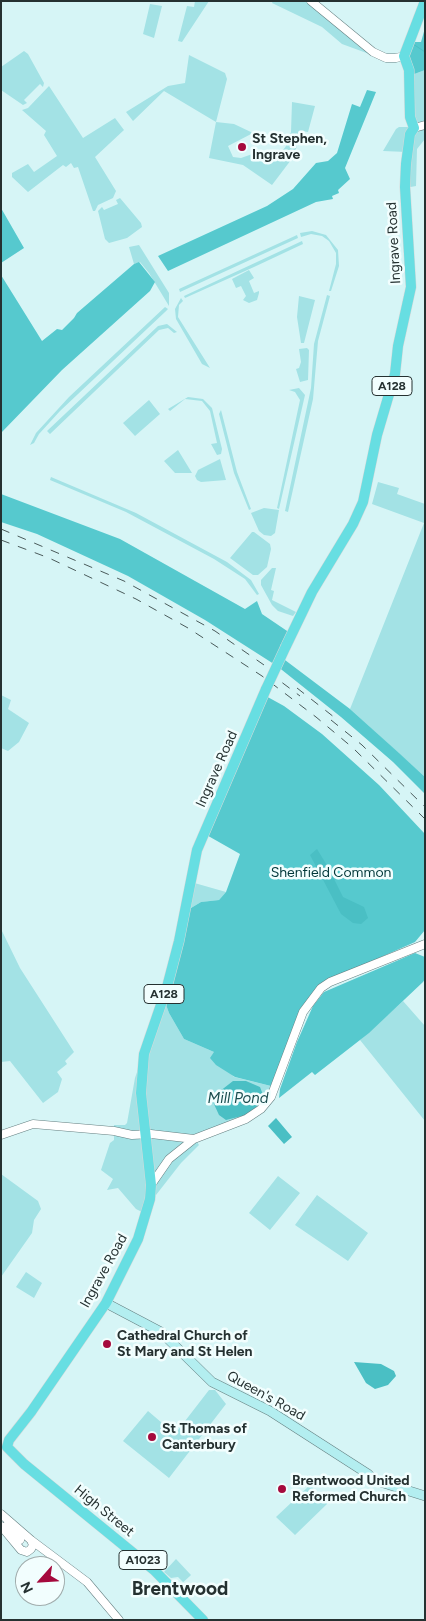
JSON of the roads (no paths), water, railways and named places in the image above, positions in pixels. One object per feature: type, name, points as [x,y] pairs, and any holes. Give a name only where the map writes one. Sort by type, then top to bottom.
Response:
[{"type":"main road","points":[[404,56],[425,1]]},
{"type":"main road","name":"A128","points":[[404,56],[409,70],[410,117],[414,128]]},
{"type":"main road","name":"Ingrave Road","points":[[3,1448],[31,1412],[106,1302],[134,1250],[144,1220],[151,1185],[141,1093],[143,1063],[167,987],[186,911],[197,850],[286,646],[312,592],[353,524],[367,488],[377,435],[395,374],[398,346],[410,287],[405,187],[406,158],[410,134],[414,128]]},
{"type":"main road","name":"Queen's Road","points":[[106,1302],[161,1332],[212,1382],[270,1410],[374,1480],[425,1496]]},
{"type":"main road","name":"High Street","points":[[3,1448],[154,1570],[203,1620]]},
{"type":"street","points":[[311,1],[373,52],[386,58],[404,56]]},
{"type":"street","points":[[414,128],[425,125]]},
{"type":"street","points":[[151,1185],[168,1159],[194,1139],[246,1119],[268,1102],[290,1053],[304,1012],[321,988],[330,982],[425,944]]},
{"type":"street","points":[[1,1135],[33,1124],[194,1139]]},
{"type":"street","points":[[165,1136],[174,1144],[177,1152]]},
{"type":"street","points":[[1,1514],[53,1556]]},
{"type":"street","points":[[1,1522],[17,1535],[23,1551],[30,1550],[51,1556]]},
{"type":"street","points":[[1,1526],[19,1543]]},
{"type":"street","points":[[19,1543],[30,1539]]},
{"type":"street","points":[[30,1539],[33,1546],[30,1550]]},
{"type":"street","points":[[65,1565],[87,1582],[119,1620]]},
{"type":"water","points":[[317,849],[343,897],[364,907],[368,918],[361,924],[353,923],[341,914],[310,855]]},
{"type":"water","name":"Mill Pond","points":[[233,1081],[246,1081],[260,1087],[265,1100],[246,1115],[226,1120],[219,1115],[213,1102],[215,1095]]},
{"type":"water","points":[[276,1118],[292,1137],[284,1144],[268,1126]]},
{"type":"water","points":[[354,1362],[381,1364],[394,1371],[396,1376],[388,1385],[375,1389],[366,1383]]},
{"type":"waterway","points":[[413,44],[425,52]]},
{"type":"railway","points":[[1,529],[124,581],[215,631],[277,674]]},
{"type":"railway","points":[[1,540],[49,558],[136,599],[188,628],[262,676],[353,748],[425,819]]},
{"type":"railway","points":[[268,672],[300,696]]},
{"type":"railway","points":[[297,688],[339,721]]},
{"type":"railway","points":[[331,720],[362,745],[425,807]]},
{"type":"place","name":"St Stephen, Ingrave","points":[[242,147]]},
{"type":"place","name":"Cathedral Church of St Mary and St Helen","points":[[107,1344]]},
{"type":"place","name":"St Thomas of Canterbury","points":[[152,1437]]},
{"type":"place","name":"Brentwood United Reformed Church","points":[[282,1489]]},
{"type":"district","name":"Brentwood","points":[[180,1589]]},
{"type":"park label","name":"Shenfield Common","points":[[331,873]]}]
